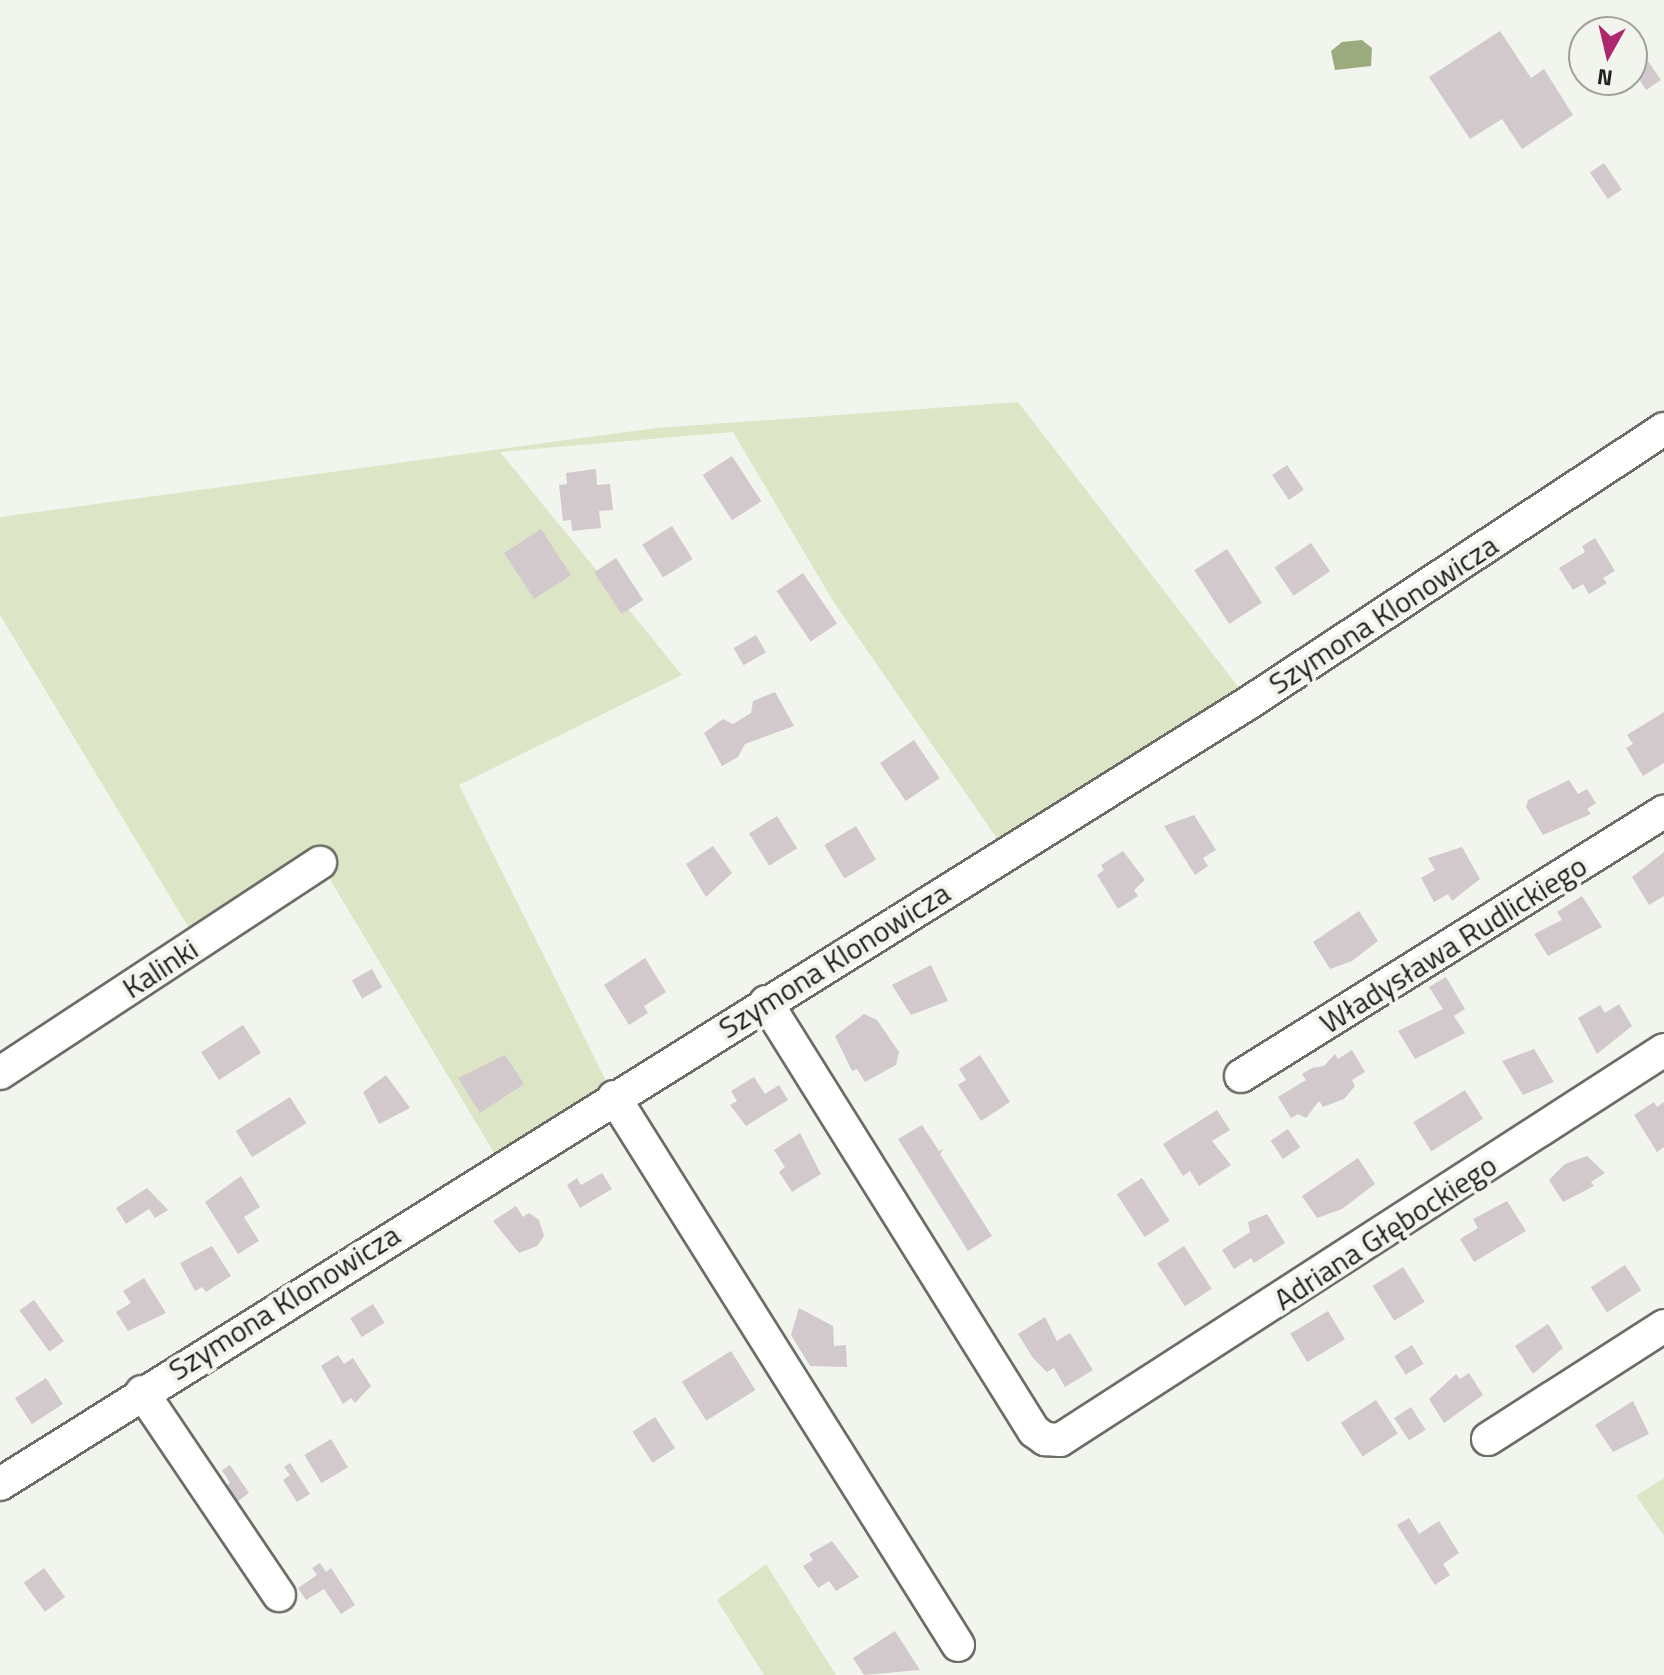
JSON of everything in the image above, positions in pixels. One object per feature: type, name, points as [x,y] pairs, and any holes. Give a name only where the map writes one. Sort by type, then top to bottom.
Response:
[{"type":"street","name":"Szymona Klonowicza","points":[[0,1484],[142,1392],[1250,702],[1664,429]]},
{"type":"street","name":"Władysława Rudlickiego","points":[[1241,1076],[1664,812]]},
{"type":"street","name":"Kalinki","points":[[0,1073],[320,863]]},
{"type":"street","name":"Adriana Głębockiego","points":[[766,1002],[1034,1431],[1060,1440],[1107,1413],[1664,1050]]},
{"type":"street","points":[[614,1097],[958,1645]]},
{"type":"street","points":[[1488,1439],[1664,1326]]},
{"type":"street","points":[[142,1392],[279,1595]]},
{"type":"shaded area","points":[[1362,40],[1372,48],[1371,66],[1335,70],[1331,51],[1342,42]]},
{"type":"shaded area","points":[[1018,402],[1250,702],[1007,853],[833,601],[733,432],[500,452],[682,675],[459,785],[614,1097],[502,1166],[320,863],[198,943],[0,615],[0,517],[656,428]]},
{"type":"shaded area","points":[[1664,1478],[1664,1536],[1636,1496]]},
{"type":"shaded area","points":[[766,1564],[836,1675],[764,1675],[717,1600]]},
{"type":"building","points":[[1500,31],[1531,78],[1544,69],[1573,115],[1522,149],[1502,119],[1470,139],[1429,77]]},
{"type":"building","points":[[1648,61],[1661,80],[1648,89]]},
{"type":"building","points":[[1604,163],[1622,190],[1608,199],[1590,173]]},
{"type":"building","points":[[732,456],[761,501],[732,520],[703,475]]},
{"type":"building","points":[[1287,465],[1304,490],[1289,500],[1272,475]]},
{"type":"building","points":[[596,469],[597,485],[610,484],[613,510],[599,511],[601,528],[572,531],[571,520],[563,521],[559,485],[567,484],[566,473]]},
{"type":"building","points":[[672,526],[693,559],[663,578],[642,545]]},
{"type":"building","points":[[541,529],[571,575],[534,599],[504,553]]},
{"type":"building","points":[[1595,538],[1615,571],[1603,578],[1607,583],[1589,594],[1583,584],[1573,590],[1559,568],[1585,552],[1582,546]]},
{"type":"building","points":[[1311,543],[1330,571],[1294,596],[1275,568]]},
{"type":"building","points":[[1227,549],[1262,603],[1229,624],[1194,570]]},
{"type":"building","points":[[616,558],[643,600],[621,614],[594,572]]},
{"type":"building","points":[[803,573],[837,624],[811,641],[776,591]]},
{"type":"building","points":[[756,635],[766,652],[743,665],[733,648]]},
{"type":"building","points":[[775,692],[794,726],[745,744],[738,757],[722,766],[704,733],[723,719],[733,724],[751,713],[753,701]]},
{"type":"building","points":[[1664,712],[1664,763],[1643,776],[1626,748],[1633,744],[1627,735]]},
{"type":"building","points":[[914,740],[940,778],[906,801],[880,763]]},
{"type":"building","points":[[1569,780],[1578,794],[1587,789],[1596,803],[1587,809],[1591,814],[1543,835],[1526,807],[1528,800]]},
{"type":"building","points":[[1194,815],[1216,850],[1203,858],[1208,866],[1195,875],[1164,826]]},
{"type":"building","points":[[777,816],[797,848],[769,866],[749,833]]},
{"type":"building","points":[[856,826],[876,859],[844,878],[824,845]]},
{"type":"building","points":[[713,846],[732,873],[706,897],[686,864]]},
{"type":"building","points":[[1462,847],[1480,879],[1452,901],[1448,894],[1434,902],[1421,878],[1435,870],[1428,858]]},
{"type":"building","points":[[1123,851],[1145,880],[1134,890],[1138,896],[1118,909],[1097,875],[1104,870],[1101,865]]},
{"type":"building","points":[[1664,852],[1664,896],[1649,905],[1632,877]]},
{"type":"building","points":[[1582,896],[1602,927],[1548,956],[1534,934],[1562,920],[1557,912]]},
{"type":"building","points":[[1359,911],[1378,941],[1352,961],[1330,969],[1313,942]]},
{"type":"building","points":[[645,958],[666,992],[644,1006],[648,1013],[629,1025],[604,985]]},
{"type":"building","points":[[931,965],[948,1001],[911,1015],[892,985]]},
{"type":"building","points":[[372,969],[382,987],[362,999],[352,980]]},
{"type":"building","points":[[1446,977],[1465,1009],[1454,1016],[1465,1033],[1415,1059],[1398,1031],[1443,1009],[1429,987]]},
{"type":"building","points":[[1619,1004],[1632,1026],[1597,1054],[1578,1018],[1600,1005],[1605,1013]]},
{"type":"building","points":[[864,1014],[877,1020],[899,1052],[896,1065],[865,1082],[857,1069],[852,1071],[835,1036]]},
{"type":"building","points":[[243,1025],[261,1053],[219,1080],[201,1052]]},
{"type":"building","points":[[1534,1049],[1554,1082],[1523,1095],[1502,1061]]},
{"type":"building","points":[[1352,1050],[1365,1072],[1352,1080],[1355,1086],[1344,1099],[1323,1107],[1319,1101],[1306,1118],[1298,1114],[1291,1118],[1278,1097],[1306,1080],[1302,1074],[1324,1066],[1335,1054],[1338,1059]]},
{"type":"building","points":[[505,1055],[524,1084],[480,1113],[458,1078]]},
{"type":"building","points":[[980,1055],[1010,1102],[981,1121],[958,1085],[966,1080],[959,1069]]},
{"type":"building","points":[[386,1075],[410,1108],[379,1124],[363,1092]]},
{"type":"building","points":[[754,1077],[765,1094],[779,1085],[788,1100],[746,1126],[730,1105],[737,1101],[731,1091]]},
{"type":"building","points":[[1465,1090],[1483,1119],[1431,1151],[1413,1122]]},
{"type":"building","points":[[290,1097],[306,1123],[252,1157],[236,1131]]},
{"type":"building","points":[[1654,1102],[1657,1107],[1664,1102],[1664,1147],[1657,1152],[1634,1115]]},
{"type":"building","points":[[1217,1110],[1230,1130],[1212,1141],[1231,1165],[1199,1186],[1190,1171],[1183,1176],[1163,1144]]},
{"type":"building","points":[[922,1125],[939,1151],[944,1149],[940,1154],[992,1236],[968,1251],[898,1139]]},
{"type":"building","points":[[1288,1129],[1300,1147],[1283,1159],[1271,1141]]},
{"type":"building","points":[[800,1133],[821,1174],[792,1192],[779,1172],[785,1167],[774,1150]]},
{"type":"building","points":[[1587,1156],[1605,1173],[1591,1182],[1594,1186],[1563,1202],[1549,1180],[1565,1164]]},
{"type":"building","points":[[1358,1158],[1375,1184],[1342,1209],[1317,1218],[1302,1196]]},
{"type":"building","points":[[602,1173],[612,1189],[580,1208],[567,1185],[577,1178],[581,1185]]},
{"type":"building","points":[[241,1176],[260,1207],[244,1217],[259,1241],[238,1254],[205,1202]]},
{"type":"building","points":[[1142,1178],[1170,1221],[1145,1237],[1117,1194]]},
{"type":"building","points":[[147,1188],[168,1210],[155,1218],[149,1209],[126,1224],[116,1208]]},
{"type":"building","points":[[1507,1201],[1526,1231],[1474,1262],[1460,1239],[1478,1228],[1473,1219]]},
{"type":"building","points":[[516,1206],[523,1217],[529,1213],[539,1220],[544,1236],[537,1246],[519,1253],[493,1221]]},
{"type":"building","points":[[1267,1214],[1285,1243],[1254,1263],[1251,1258],[1234,1269],[1222,1250],[1250,1232],[1248,1222]]},
{"type":"building","points":[[212,1246],[231,1276],[206,1292],[202,1287],[195,1291],[180,1263]]},
{"type":"building","points":[[1184,1246],[1212,1289],[1185,1306],[1157,1263]]},
{"type":"building","points":[[1625,1265],[1641,1290],[1607,1312],[1591,1287]]},
{"type":"building","points":[[1403,1267],[1425,1302],[1394,1321],[1372,1286]]},
{"type":"building","points":[[144,1278],[166,1313],[128,1331],[116,1312],[131,1303],[123,1291]]},
{"type":"building","points":[[34,1300],[64,1341],[49,1352],[19,1311]]},
{"type":"building","points":[[373,1304],[385,1323],[362,1337],[350,1318]]},
{"type":"building","points":[[799,1308],[833,1326],[834,1346],[846,1345],[847,1367],[810,1366],[791,1335]]},
{"type":"building","points":[[1328,1311],[1345,1339],[1307,1362],[1290,1334]]},
{"type":"building","points":[[1045,1317],[1057,1341],[1070,1333],[1093,1370],[1065,1387],[1054,1368],[1047,1372],[1033,1358],[1018,1334]]},
{"type":"building","points":[[1548,1324],[1563,1348],[1533,1374],[1515,1346]]},
{"type":"building","points":[[1412,1345],[1424,1364],[1406,1375],[1394,1356]]},
{"type":"building","points":[[731,1351],[755,1390],[706,1421],[682,1382]]},
{"type":"building","points":[[338,1355],[344,1364],[353,1358],[371,1386],[355,1403],[351,1398],[343,1404],[321,1366]]},
{"type":"building","points":[[1469,1373],[1483,1395],[1444,1423],[1429,1399],[1456,1374],[1460,1379]]},
{"type":"building","points":[[46,1378],[63,1404],[32,1424],[15,1398]]},
{"type":"building","points":[[1376,1400],[1398,1434],[1363,1456],[1341,1423]]},
{"type":"building","points":[[1633,1401],[1649,1434],[1613,1452],[1595,1425]]},
{"type":"building","points":[[1411,1407],[1426,1430],[1409,1441],[1394,1418]]},
{"type":"building","points":[[655,1417],[675,1448],[653,1463],[632,1432]]},
{"type":"building","points":[[331,1439],[348,1467],[321,1483],[304,1455]]},
{"type":"building","points":[[290,1463],[310,1494],[297,1502],[283,1480],[290,1475],[284,1467]]},
{"type":"building","points":[[230,1465],[249,1493],[230,1507],[219,1491],[230,1483],[222,1470]]},
{"type":"building","points":[[1409,1518],[1419,1534],[1439,1521],[1459,1553],[1443,1564],[1450,1575],[1435,1585],[1397,1525]]},
{"type":"building","points":[[832,1541],[859,1577],[836,1591],[829,1581],[818,1588],[803,1566],[813,1560],[809,1554]]},
{"type":"building","points":[[320,1563],[326,1572],[331,1568],[355,1605],[341,1614],[324,1589],[306,1600],[298,1588],[317,1575],[312,1568]]},
{"type":"building","points":[[44,1568],[65,1597],[45,1612],[24,1583]]},
{"type":"building","points":[[895,1631],[920,1670],[864,1675],[853,1658]]}]
